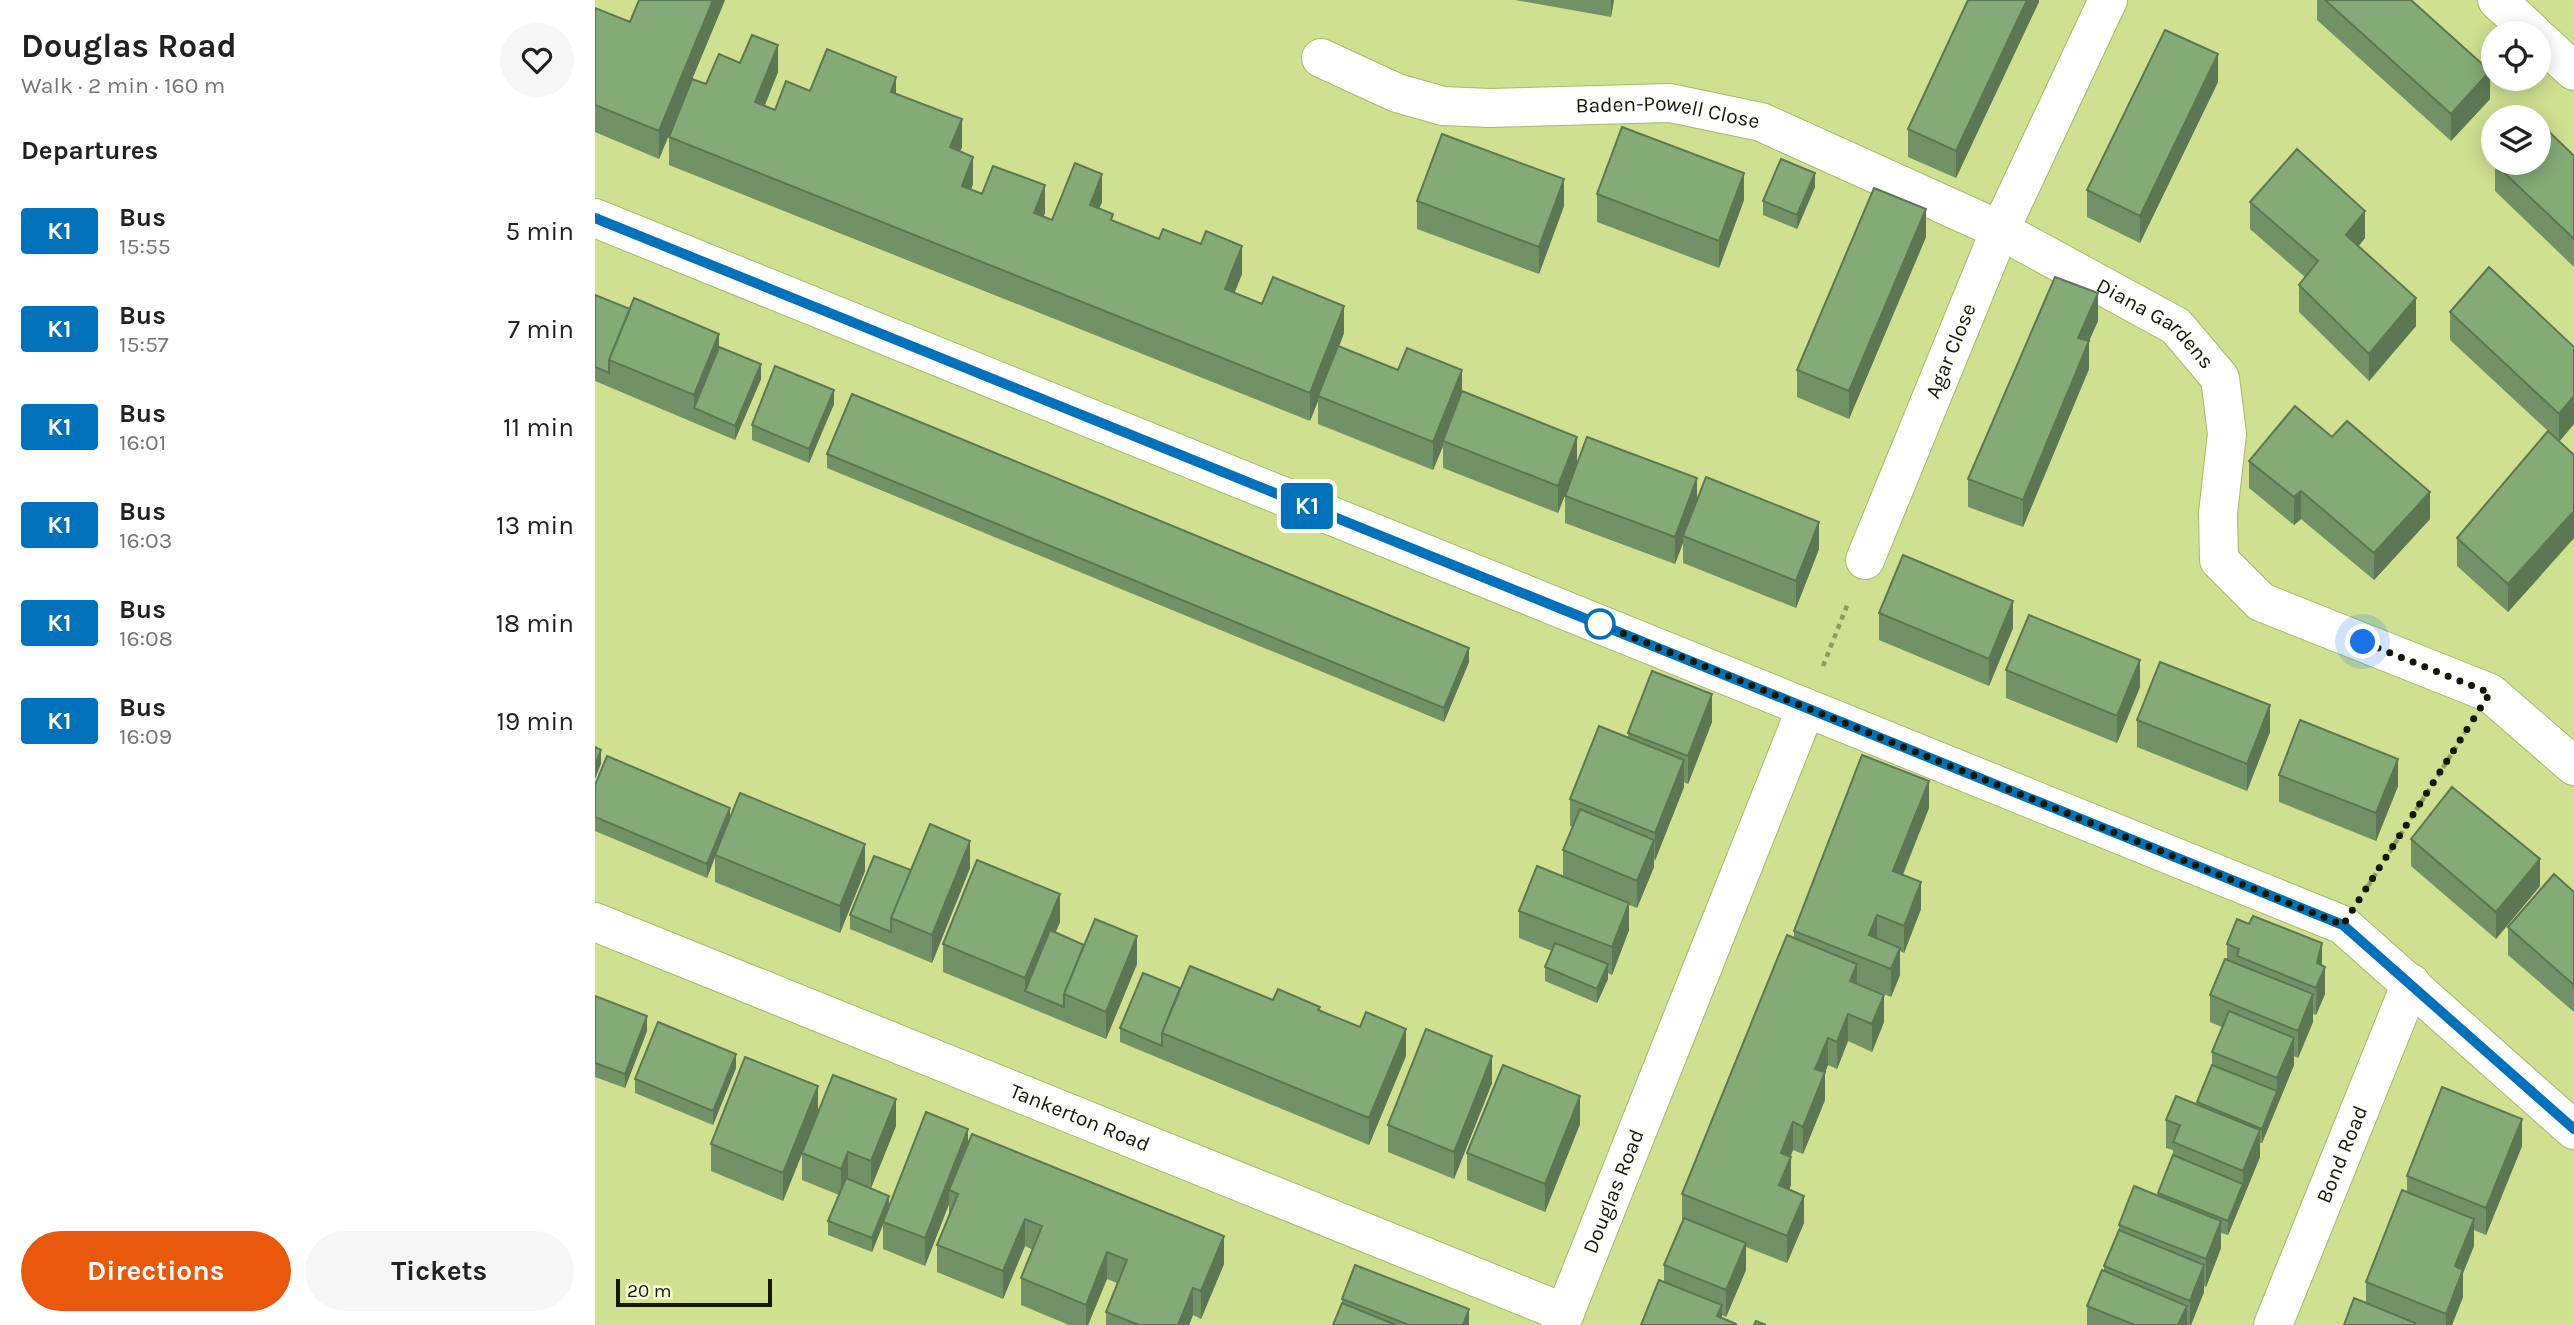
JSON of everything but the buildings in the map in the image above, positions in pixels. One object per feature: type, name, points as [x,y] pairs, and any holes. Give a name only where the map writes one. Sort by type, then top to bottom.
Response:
[{"type":"street","name":"Agar Close","points":[[1865,560],[2000,230],[2108,0]]},
{"type":"street","points":[[2497,0],[2520,21]]},
{"type":"street","points":[[2551,50],[2574,71]]},
{"type":"street","name":"Baden-Powell Close","points":[[1321,58],[1397,93],[1443,106],[1490,108],[1670,103],[1762,122],[2000,230]]},
{"type":"street","points":[[595,218],[2343,925],[2411,982],[2574,1130]]},
{"type":"street","name":"Diana Gardens","points":[[2000,230],[2176,326],[2220,377],[2227,434],[2218,513],[2219,560],[2261,602],[2490,693],[2574,766]]},
{"type":"street","name":"Douglas Road","points":[[1562,1319],[1806,708]]},
{"type":"street","name":"Tankerton Road","points":[[595,922],[1562,1319]]},
{"type":"street","name":"Bond Road","points":[[2273,1325],[2411,982]]},
{"type":"path","points":[[1806,708],[1865,560]]},
{"type":"path","points":[[2343,925],[2490,693]]},
{"type":"bus line","name":"K1","points":[[595,218],[2343,925],[2411,982],[2574,1129]]},
{"type":"route","points":[[1600,624],[2343,925],[2490,693],[2363,642]]}]
